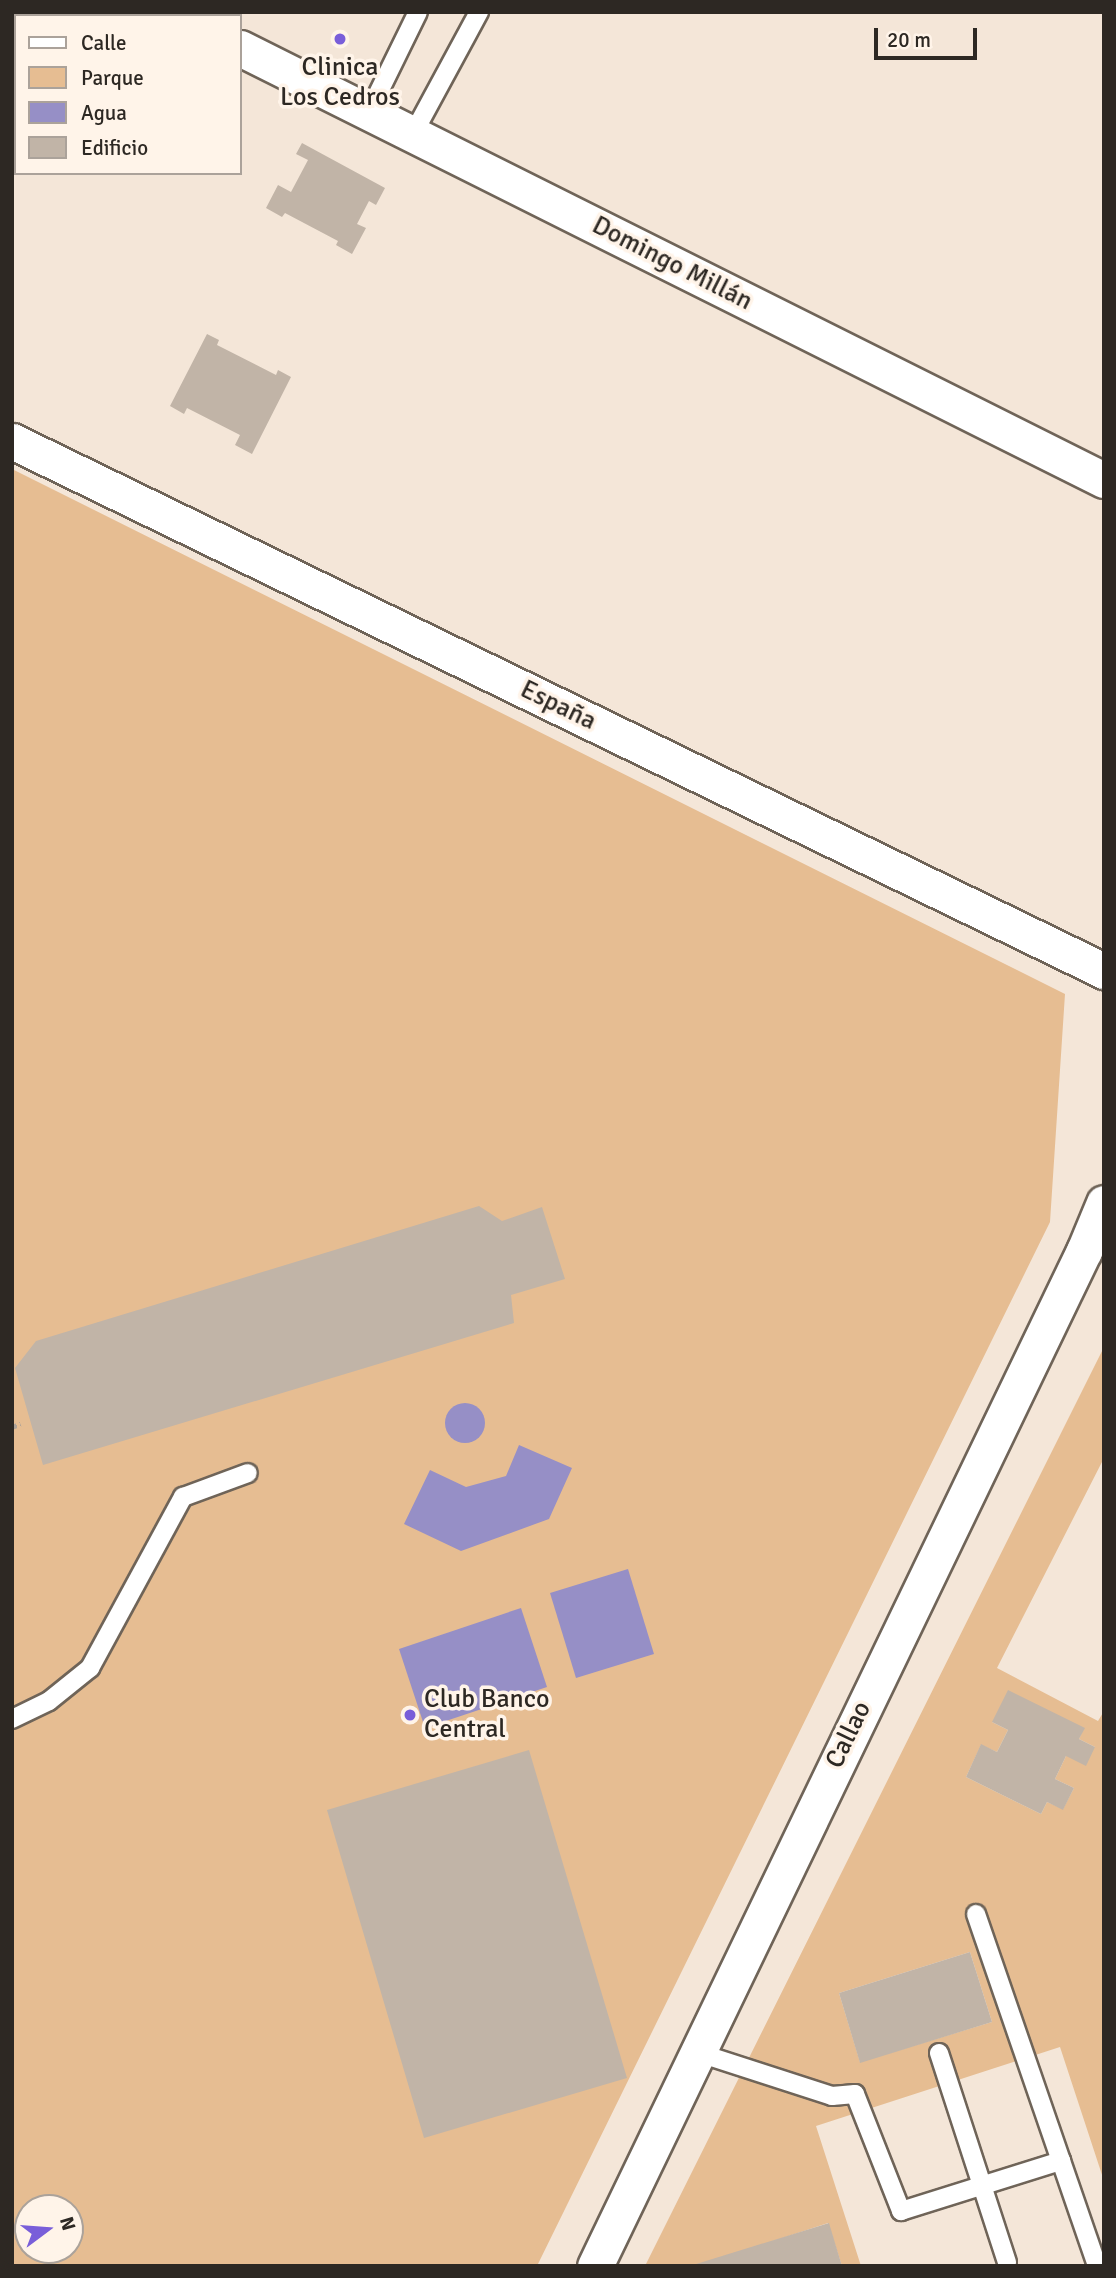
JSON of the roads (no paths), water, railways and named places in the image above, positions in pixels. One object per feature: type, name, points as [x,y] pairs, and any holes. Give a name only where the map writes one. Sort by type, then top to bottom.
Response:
[{"type":"street","name":"Domingo Millán","points":[[242,49],[1104,481]]},
{"type":"street","name":"España","points":[[12,441],[1104,971]]},
{"type":"street","name":"Callao","points":[[595,2266],[695,2052],[1078,1263],[1104,1203]]},
{"type":"lane","points":[[369,112],[418,12]]},
{"type":"lane","points":[[412,134],[479,12]]},
{"type":"lane","points":[[12,1719],[49,1701],[90,1668],[183,1497],[248,1473]]},
{"type":"lane","points":[[976,1914],[1097,2266]]},
{"type":"lane","points":[[695,2052],[832,2096],[855,2094],[901,2211],[1061,2161]]},
{"type":"lane","points":[[939,2053],[1007,2262]]},
{"type":"water","points":[[465,1403],[473,1404],[479,1409],[484,1415],[484,1431],[479,1437],[473,1442],[465,1443],[457,1442],[451,1437],[446,1431],[445,1423],[446,1415],[451,1409],[457,1404]]},
{"type":"water","points":[[519,1445],[572,1468],[549,1519],[461,1551],[404,1524],[430,1470],[466,1487],[506,1476]]},
{"type":"water","points":[[628,1569],[654,1654],[576,1678],[550,1593]]},
{"type":"water","points":[[521,1608],[547,1687],[425,1728],[399,1649]]},
{"type":"place","name":"Clinica Los Cedros","points":[[340,39]]},
{"type":"place","name":"Club Banco Central","points":[[410,1715]]}]
